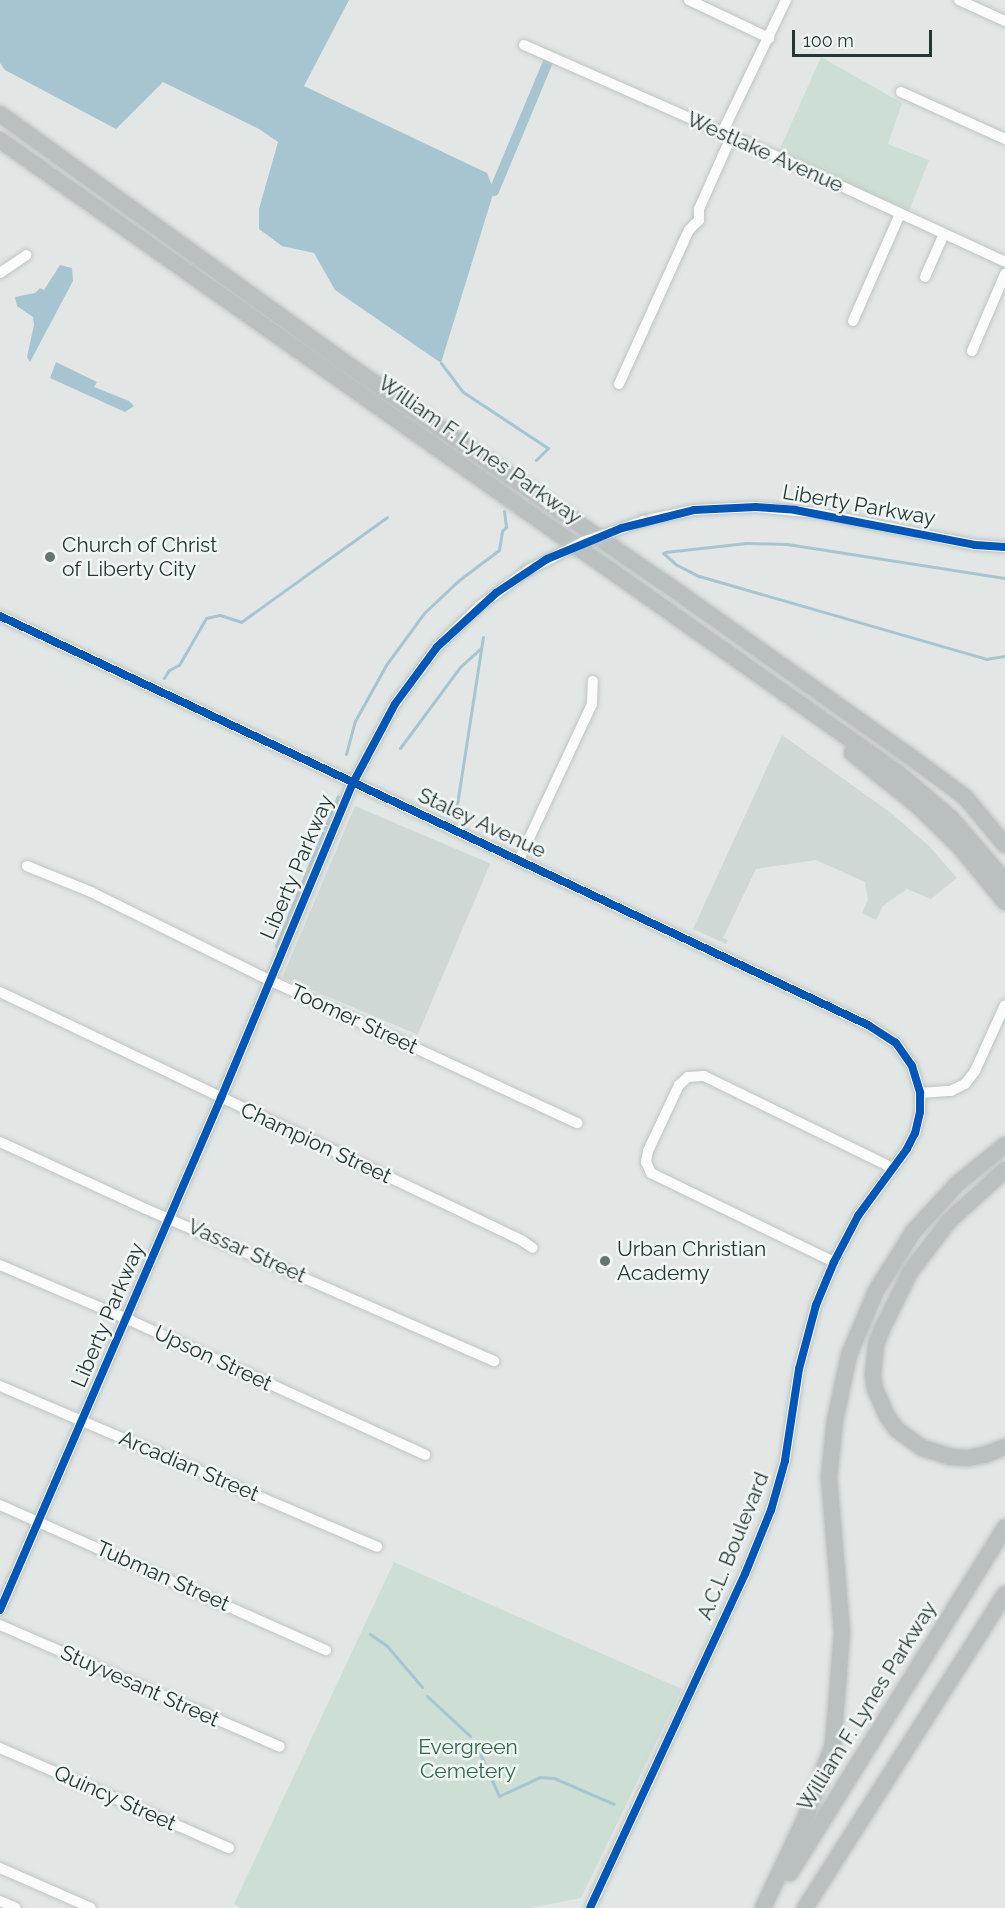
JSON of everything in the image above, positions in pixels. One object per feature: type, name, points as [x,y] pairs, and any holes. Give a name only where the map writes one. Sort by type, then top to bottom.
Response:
[{"type":"highway","name":"William F. Lynes Parkway","points":[[0,114],[347,364],[666,583],[965,797],[1005,845]]},
{"type":"highway","name":"William F. Lynes Parkway","points":[[0,140],[872,754],[926,796],[974,843],[1005,881]]},
{"type":"highway","points":[[750,668],[917,805],[960,847],[1005,902]]},
{"type":"highway","points":[[965,797],[1005,830]]},
{"type":"highway","points":[[763,1908],[806,1816],[833,1745],[842,1632],[829,1477],[835,1420],[849,1355],[876,1291],[913,1232],[957,1184],[1005,1145]]},
{"type":"highway","points":[[1005,1170],[949,1221],[910,1272],[882,1329],[873,1361],[873,1375],[878,1396],[887,1416],[902,1434],[922,1448],[951,1457],[968,1458],[1005,1447]]},
{"type":"highway","name":"William F. Lynes Parkway","points":[[768,1908],[1005,1528]]},
{"type":"highway","points":[[805,1908],[1005,1594]]},
{"type":"street","points":[[689,0],[769,38]]},
{"type":"street","points":[[619,384],[689,230],[699,220],[699,209],[727,135],[786,0]]},
{"type":"street","points":[[959,0],[1005,21]]},
{"type":"street","name":"Westlake Avenue","points":[[524,45],[1005,262]]},
{"type":"street","points":[[901,92],[1005,139]]},
{"type":"street","points":[[853,321],[900,214]]},
{"type":"street","points":[[925,278],[944,234]]},
{"type":"street","points":[[0,273],[27,255]]},
{"type":"street","points":[[972,351],[1005,274]]},
{"type":"street","name":"Liberty Parkway","points":[[0,1610],[221,1098],[353,783],[395,704],[437,647],[480,606],[528,570],[583,542],[643,521],[694,510],[756,507],[818,513],[965,543],[1005,547]]},
{"type":"street","name":"Staley Avenue","points":[[1,619],[880,1031],[896,1043],[907,1056],[920,1093]]},
{"type":"street","points":[[519,860],[592,704],[593,681]]},
{"type":"street","name":"Toomer Street","points":[[27,866],[101,897],[269,980],[577,1123]]},
{"type":"street","name":"Champion Street","points":[[0,992],[521,1240],[532,1248]]},
{"type":"street","points":[[920,1093],[951,1091],[965,1084],[975,1071],[1005,1005]]},
{"type":"street","points":[[834,1262],[651,1173],[646,1156],[679,1085],[688,1077],[704,1076],[893,1168]]},
{"type":"street","name":"A.C.L. Boulevard","points":[[590,1908],[745,1574],[771,1510],[784,1461],[804,1346],[816,1305],[834,1262],[858,1216],[915,1133],[920,1093]]},
{"type":"street","name":"Vassar Street","points":[[0,1142],[494,1361]]},
{"type":"street","name":"Upson Street","points":[[0,1265],[125,1318],[425,1455]]},
{"type":"street","name":"Arcadian Street","points":[[0,1386],[377,1547]]},
{"type":"street","name":"Tubman Street","points":[[0,1505],[39,1520],[326,1650]]},
{"type":"street","name":"Stuyvesant Street","points":[[0,1624],[280,1748]]},
{"type":"street","name":"Quincy Street","points":[[0,1748],[230,1848]]},
{"type":"street","points":[[0,1868],[92,1908]]},
{"type":"street","points":[[0,1901],[16,1908]]},
{"type":"shaded area","points":[[782,735],[891,813],[930,847],[957,878],[931,899],[907,889],[883,906],[876,920],[862,913],[868,900],[865,882],[816,860],[756,869],[723,938],[728,940],[726,944],[693,929]]},
{"type":"shaded area","points":[[355,806],[490,863],[418,1035],[282,977]]},
{"type":"green space","points":[[821,57],[902,103],[888,144],[929,160],[909,211],[779,151]]},
{"type":"green space","name":"Evergreen Cemetery","points":[[394,1562],[682,1689],[581,1898],[529,1908],[241,1908],[234,1904]]},
{"type":"water","points":[[0,0],[349,0],[304,86],[487,173],[494,191],[441,363],[335,290],[314,253],[282,246],[259,229],[259,209],[278,142],[259,129],[163,82],[116,129],[5,70],[0,63]]},
{"type":"water","points":[[60,265],[72,268],[73,281],[30,362],[27,357],[34,325],[33,317],[17,306],[15,297],[35,293],[40,288],[44,290]]},
{"type":"water","points":[[56,362],[97,382],[94,387],[129,401],[134,406],[125,412],[50,378]]},
{"type":"waterway","points":[[494,191],[547,64]]},
{"type":"waterway","points":[[441,363],[463,392],[548,448],[536,460]]},
{"type":"waterway","points":[[346,754],[355,721],[386,665],[424,613],[459,580],[499,550],[502,531],[506,527],[504,511]]},
{"type":"waterway","points":[[164,678],[169,670],[179,665],[206,618],[220,615],[241,622],[387,517]]},
{"type":"waterway","points":[[665,552],[747,543],[787,544],[1005,578]]},
{"type":"waterway","points":[[663,553],[677,565],[699,576],[986,659],[1005,656]]},
{"type":"waterway","points":[[449,813],[456,811],[483,637]]},
{"type":"waterway","points":[[400,748],[460,667],[480,649]]},
{"type":"waterway","points":[[276,946],[338,796]]},
{"type":"waterway","points":[[370,1634],[387,1646],[422,1687]]},
{"type":"waterway","points":[[427,1696],[470,1736]]},
{"type":"waterway","points":[[477,1747],[499,1796],[540,1777],[554,1778],[614,1804]]},
{"type":"cycle path","points":[[0,1610],[221,1098],[353,783],[395,704],[437,647],[496,593],[547,559],[622,528],[694,510],[756,507],[795,510],[975,545],[1005,547]]},
{"type":"cycle path","points":[[0,616],[868,1025],[896,1043],[912,1066],[920,1093],[920,1112],[915,1133],[907,1149],[858,1216],[834,1262],[816,1305],[799,1369],[785,1461],[771,1510],[745,1574],[590,1908]]},
{"type":"place","name":"Church of Christ of Liberty City","points":[[50,557]]},
{"type":"place","name":"Urban Christian Academy","points":[[605,1261]]}]
